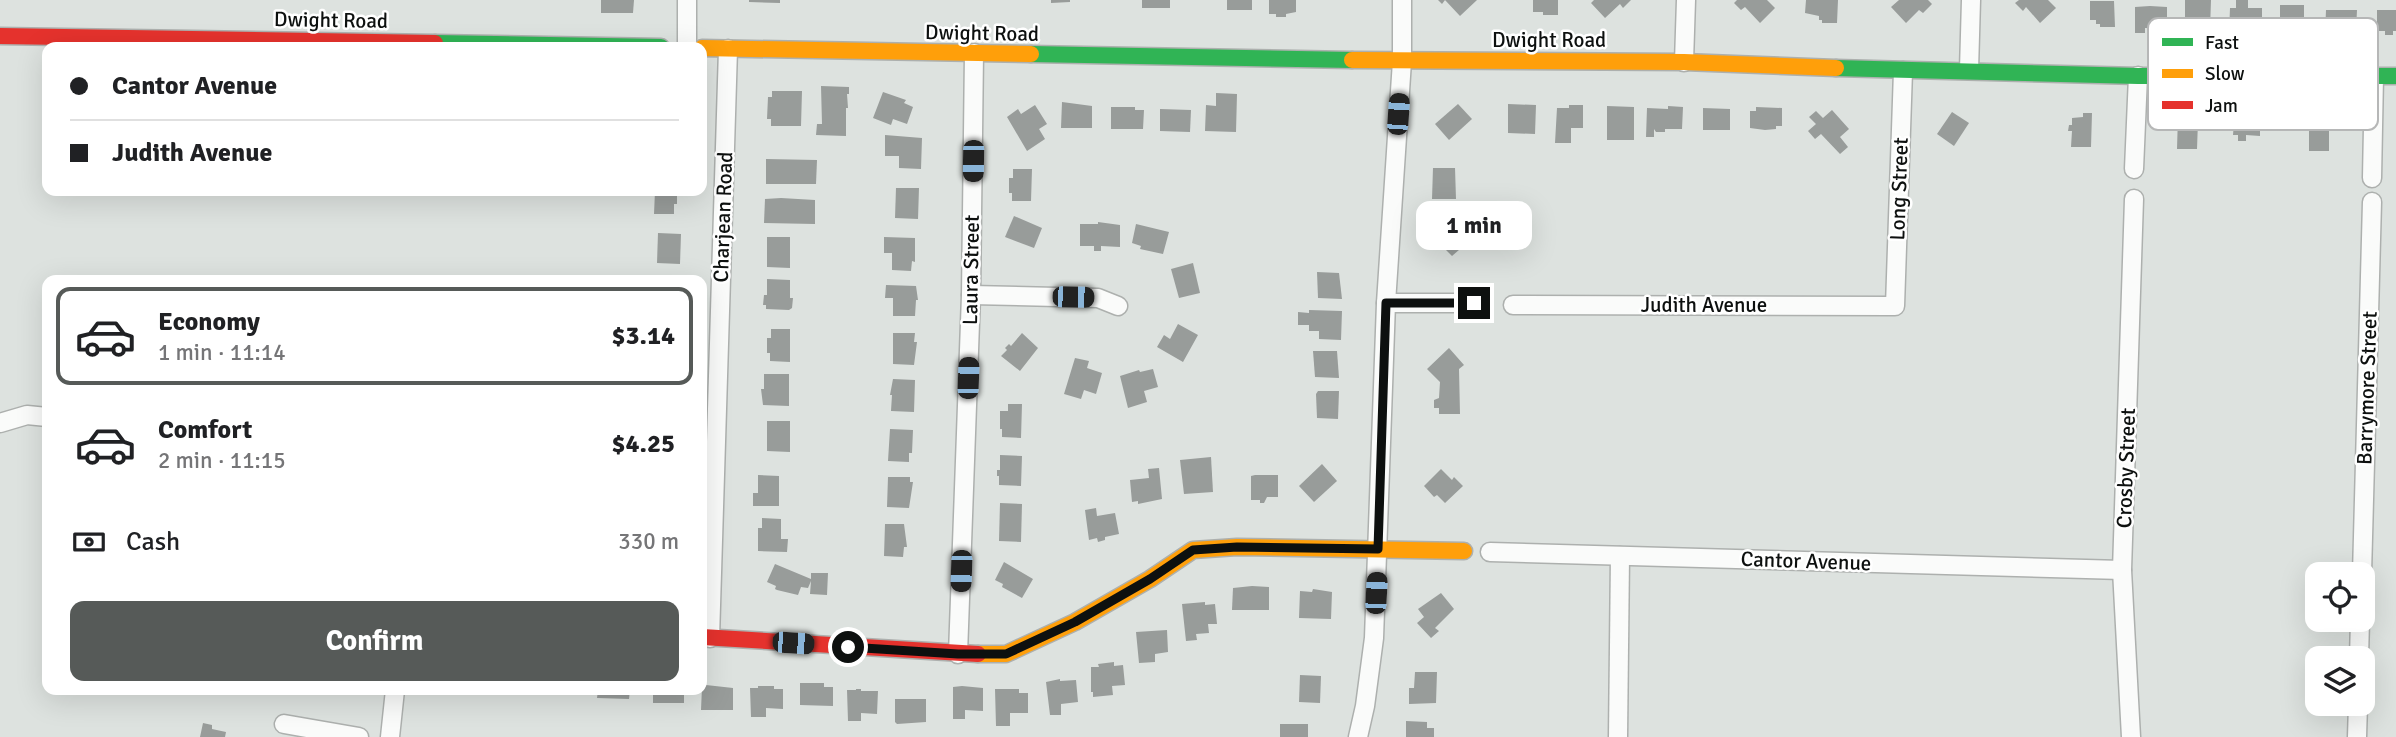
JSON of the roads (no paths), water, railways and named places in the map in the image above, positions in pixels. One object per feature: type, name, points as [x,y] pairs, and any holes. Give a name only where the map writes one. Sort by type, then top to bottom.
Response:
[{"type":"street","points":[[687,0],[687,42]]},
{"type":"street","points":[[1358,737],[1372,660],[1386,303],[1402,61],[1402,0]]},
{"type":"street","points":[[1684,62],[1686,0]]},
{"type":"street","points":[[1969,70],[1971,0]]},
{"type":"street","name":"Dwight Road","points":[[0,36],[361,42]]},
{"type":"street","name":"Dwight Road","points":[[707,48],[1402,61],[1684,62],[1903,71],[1969,70],[2148,76]]},
{"type":"street","name":"Charjean Road","points":[[707,610],[728,49]]},
{"type":"street","name":"Laura Street","points":[[958,654],[971,295],[974,54]]},
{"type":"street","name":"Long Street","points":[[1895,306],[1903,71]]},
{"type":"street","points":[[2134,169],[2138,76]]},
{"type":"street","name":"Dwight Road","points":[[2378,76],[2396,76]]},
{"type":"street","points":[[2372,178],[2373,130]]},
{"type":"street","name":"Crosby Street","points":[[2131,737],[2122,570],[2134,199]]},
{"type":"street","name":"Barrymore Street","points":[[2362,562],[2372,202]]},
{"type":"street","points":[[971,295],[1098,298],[1118,306]]},
{"type":"street","points":[[1386,303],[1474,303]]},
{"type":"street","name":"Judith Avenue","points":[[1513,305],[1895,306]]},
{"type":"street","points":[[0,423],[27,415],[42,416]]},
{"type":"street","points":[[707,637],[958,654],[1006,654],[1075,622],[1150,579],[1193,550],[1237,547],[1464,551]]},
{"type":"street","name":"Cantor Avenue","points":[[1490,552],[2122,570]]},
{"type":"street","points":[[1618,737],[1620,556]]},
{"type":"street","points":[[390,737],[394,695]]},
{"type":"street","points":[[2357,737],[2358,716]]},
{"type":"street","points":[[284,724],[359,737]]}]
